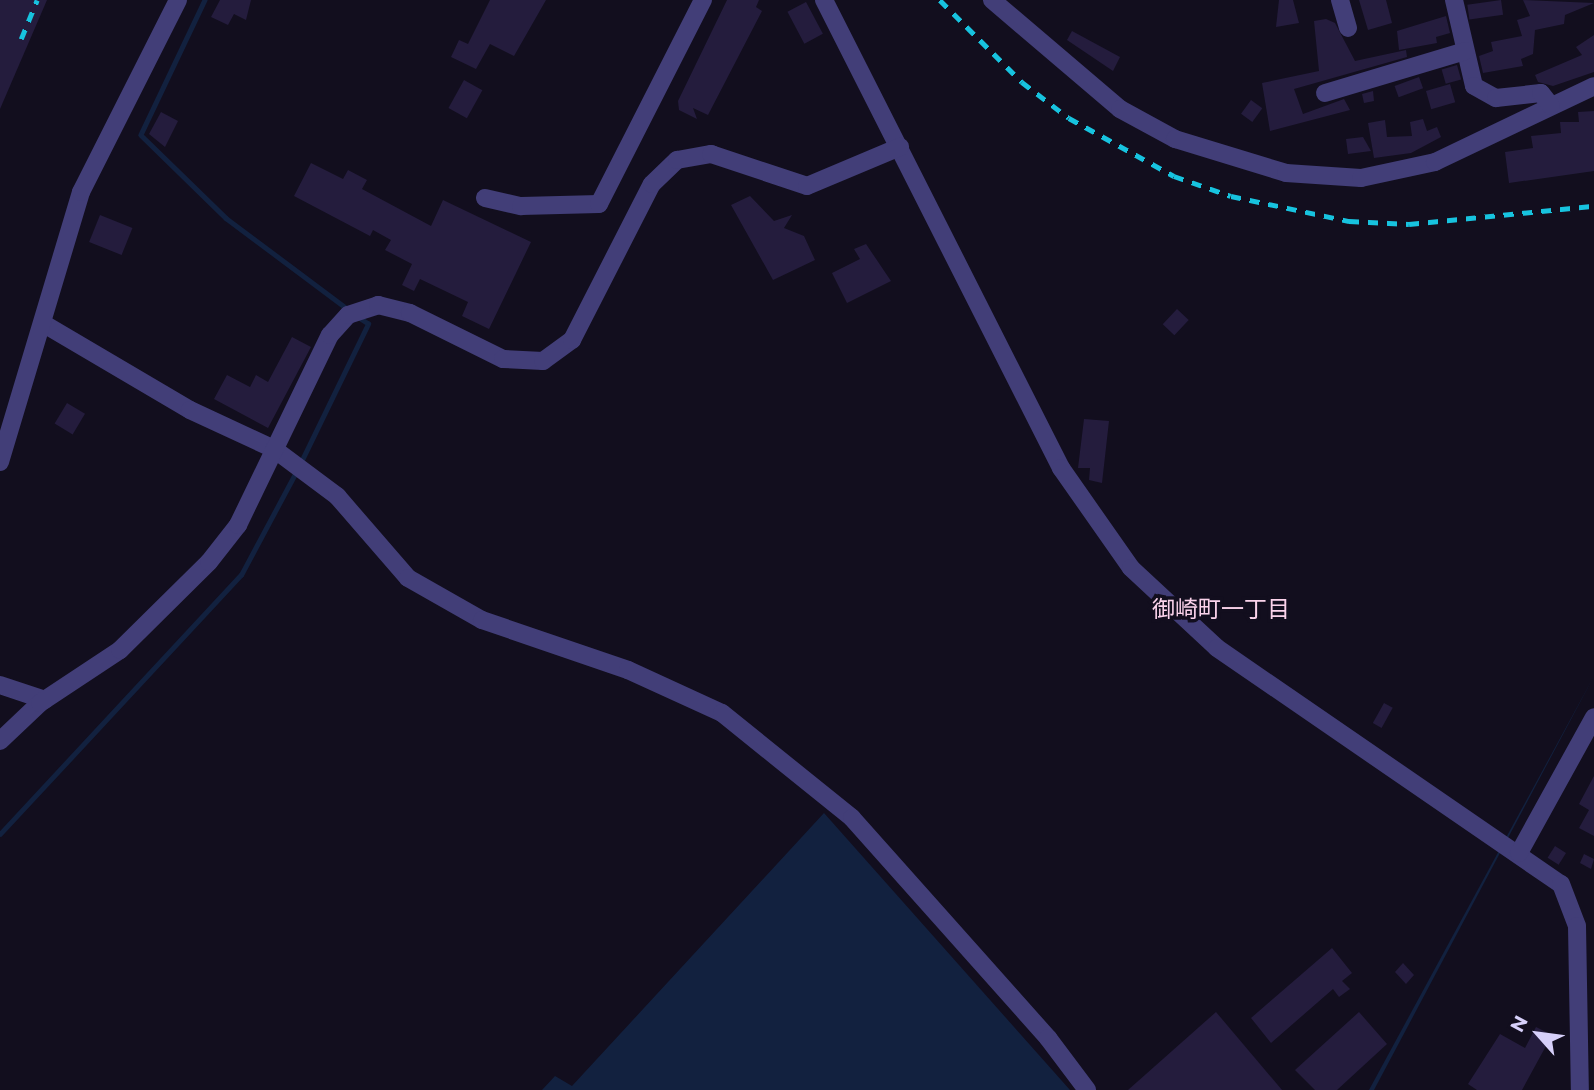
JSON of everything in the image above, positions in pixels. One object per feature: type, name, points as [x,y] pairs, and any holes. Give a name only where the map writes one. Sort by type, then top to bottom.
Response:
[{"type":"street","points":[[0,462],[44,324],[81,192],[178,0]]},
{"type":"street","points":[[485,198],[521,206],[600,204],[703,0]]},
{"type":"street","points":[[824,0],[1061,468],[1131,568],[1217,648],[1512,848],[1561,884],[1573,901],[1580,1090]]},
{"type":"street","points":[[992,0],[1120,109],[1175,139],[1278,172],[1361,178],[1404,170],[1468,148],[1594,86]]},
{"type":"street","points":[[1340,0],[1348,28]]},
{"type":"street","points":[[1454,0],[1465,51],[1481,92],[1496,98],[1541,93],[1552,106]]},
{"type":"street","points":[[1325,93],[1465,51]]},
{"type":"street","points":[[0,741],[46,700],[120,650],[209,562],[238,525],[330,335],[348,315],[378,305],[410,313],[503,359],[543,361],[572,340],[652,184],[677,160],[711,154],[807,186],[900,147]]},
{"type":"street","points":[[44,324],[190,410],[274,449],[337,496],[408,578],[482,620],[628,670],[722,713],[775,761],[811,782],[852,818],[1048,1038],[1087,1090]]},
{"type":"street","points":[[0,685],[46,700]]},
{"type":"street","points":[[1512,848],[1594,717]]},
{"type":"water","points":[[1594,676],[1374,1090],[1369,1090],[1514,823]]},
{"type":"water","points":[[824,813],[1070,1090],[542,1090],[555,1076],[572,1086]]},
{"type":"building","points":[[0,0],[47,0],[0,109]]},
{"type":"building","points":[[220,0],[251,0],[246,20],[234,14],[228,25],[211,17]]},
{"type":"building","points":[[490,0],[546,0],[514,56],[490,44],[476,69],[451,57],[459,40],[468,44]]},
{"type":"building","points":[[727,0],[759,0],[756,7],[762,11],[708,115],[693,108],[697,119],[679,110],[678,101]]},
{"type":"building","points":[[1279,0],[1293,0],[1299,23],[1276,27]]},
{"type":"building","points":[[1359,0],[1386,0],[1392,23],[1368,30]]},
{"type":"building","points":[[1501,0],[1503,15],[1469,20],[1467,5]]},
{"type":"building","points":[[1523,0],[1594,3],[1565,15],[1564,24],[1535,30],[1533,54],[1521,59],[1523,66],[1483,73],[1479,56],[1493,51],[1491,42],[1522,36],[1517,20],[1530,16]]},
{"type":"building","points":[[806,2],[823,34],[804,44],[787,12]]},
{"type":"building","points":[[1446,16],[1450,33],[1436,37],[1437,43],[1399,50],[1397,31]]},
{"type":"building","points":[[1326,19],[1335,23],[1355,61],[1406,50],[1407,57],[1294,89],[1303,114],[1344,99],[1350,110],[1270,131],[1262,83],[1319,71],[1314,21]]},
{"type":"building","points":[[1072,31],[1120,57],[1113,71],[1067,40]]},
{"type":"building","points":[[1594,35],[1594,72],[1553,86],[1538,82],[1535,75],[1582,55],[1576,47]]},
{"type":"building","points":[[1457,65],[1461,79],[1446,84],[1442,69]]},
{"type":"building","points":[[1419,77],[1423,88],[1399,97],[1395,86]]},
{"type":"building","points":[[464,80],[482,90],[467,118],[448,108]]},
{"type":"building","points":[[1450,84],[1455,102],[1431,109],[1426,91]]},
{"type":"building","points":[[1373,91],[1374,101],[1364,103],[1362,94]]},
{"type":"building","points":[[1251,100],[1262,108],[1252,122],[1241,114]]},
{"type":"building","points":[[1594,111],[1594,171],[1509,183],[1505,152],[1533,148],[1531,136],[1561,133],[1560,122],[1579,122],[1578,112]]},
{"type":"building","points":[[161,112],[178,121],[165,147],[149,134]]},
{"type":"building","points":[[1423,119],[1427,131],[1437,127],[1441,137],[1411,153],[1374,158],[1368,123],[1385,120],[1387,137],[1412,136],[1410,122]]},
{"type":"building","points":[[1363,137],[1371,151],[1348,154],[1346,139]]},
{"type":"building","points":[[311,163],[343,179],[348,170],[367,180],[362,189],[431,226],[443,200],[531,242],[489,329],[462,316],[468,302],[420,279],[414,291],[402,285],[412,264],[385,250],[391,240],[373,230],[370,236],[294,196]]},
{"type":"building","points":[[750,196],[774,221],[792,215],[784,228],[804,236],[815,260],[773,280],[731,205]]},
{"type":"building","points":[[100,215],[132,228],[122,255],[89,242]]},
{"type":"building","points":[[866,244],[891,281],[847,303],[832,273],[860,259],[854,249]]},
{"type":"building","points":[[1177,309],[1189,320],[1174,335],[1163,324]]},
{"type":"building","points":[[292,337],[311,347],[268,428],[214,399],[227,375],[250,387],[256,375],[268,382]]},
{"type":"building","points":[[67,403],[85,414],[73,434],[55,424]]},
{"type":"building","points":[[1084,419],[1109,421],[1102,483],[1089,480],[1090,468],[1078,468]]},
{"type":"building","points":[[1384,703],[1393,708],[1382,728],[1373,723]]},
{"type":"building","points":[[1594,776],[1594,836],[1579,828],[1589,810],[1579,804]]},
{"type":"building","points":[[1555,846],[1566,853],[1559,865],[1548,858]]},
{"type":"building","points":[[1584,854],[1594,859],[1591,869],[1580,863]]},
{"type":"building","points":[[1332,948],[1352,973],[1342,981],[1350,989],[1339,997],[1333,989],[1271,1043],[1251,1018]]},
{"type":"building","points":[[1403,963],[1414,975],[1406,984],[1395,972]]},
{"type":"building","points":[[1216,1012],[1282,1090],[1128,1090]]},
{"type":"building","points":[[1359,1012],[1387,1044],[1337,1090],[1315,1090],[1295,1070]]},
{"type":"building","points":[[1536,1027],[1552,1035],[1522,1090],[1477,1090],[1468,1084],[1500,1034],[1525,1048]]},
{"type":"waterway","points":[[205,0],[141,135],[226,218],[349,310]]},
{"type":"waterway","points":[[300,464],[368,324],[359,318]]},
{"type":"waterway","points":[[0,834],[241,575],[296,472]]},
{"type":"railway","points":[[21,39],[37,0]]},
{"type":"railway","points":[[940,0],[1022,82],[1069,118],[1174,176],[1231,196],[1349,221],[1409,224],[1594,206]]},
{"type":"district","name":"御崎町一丁目","points":[[1221,609]]}]
